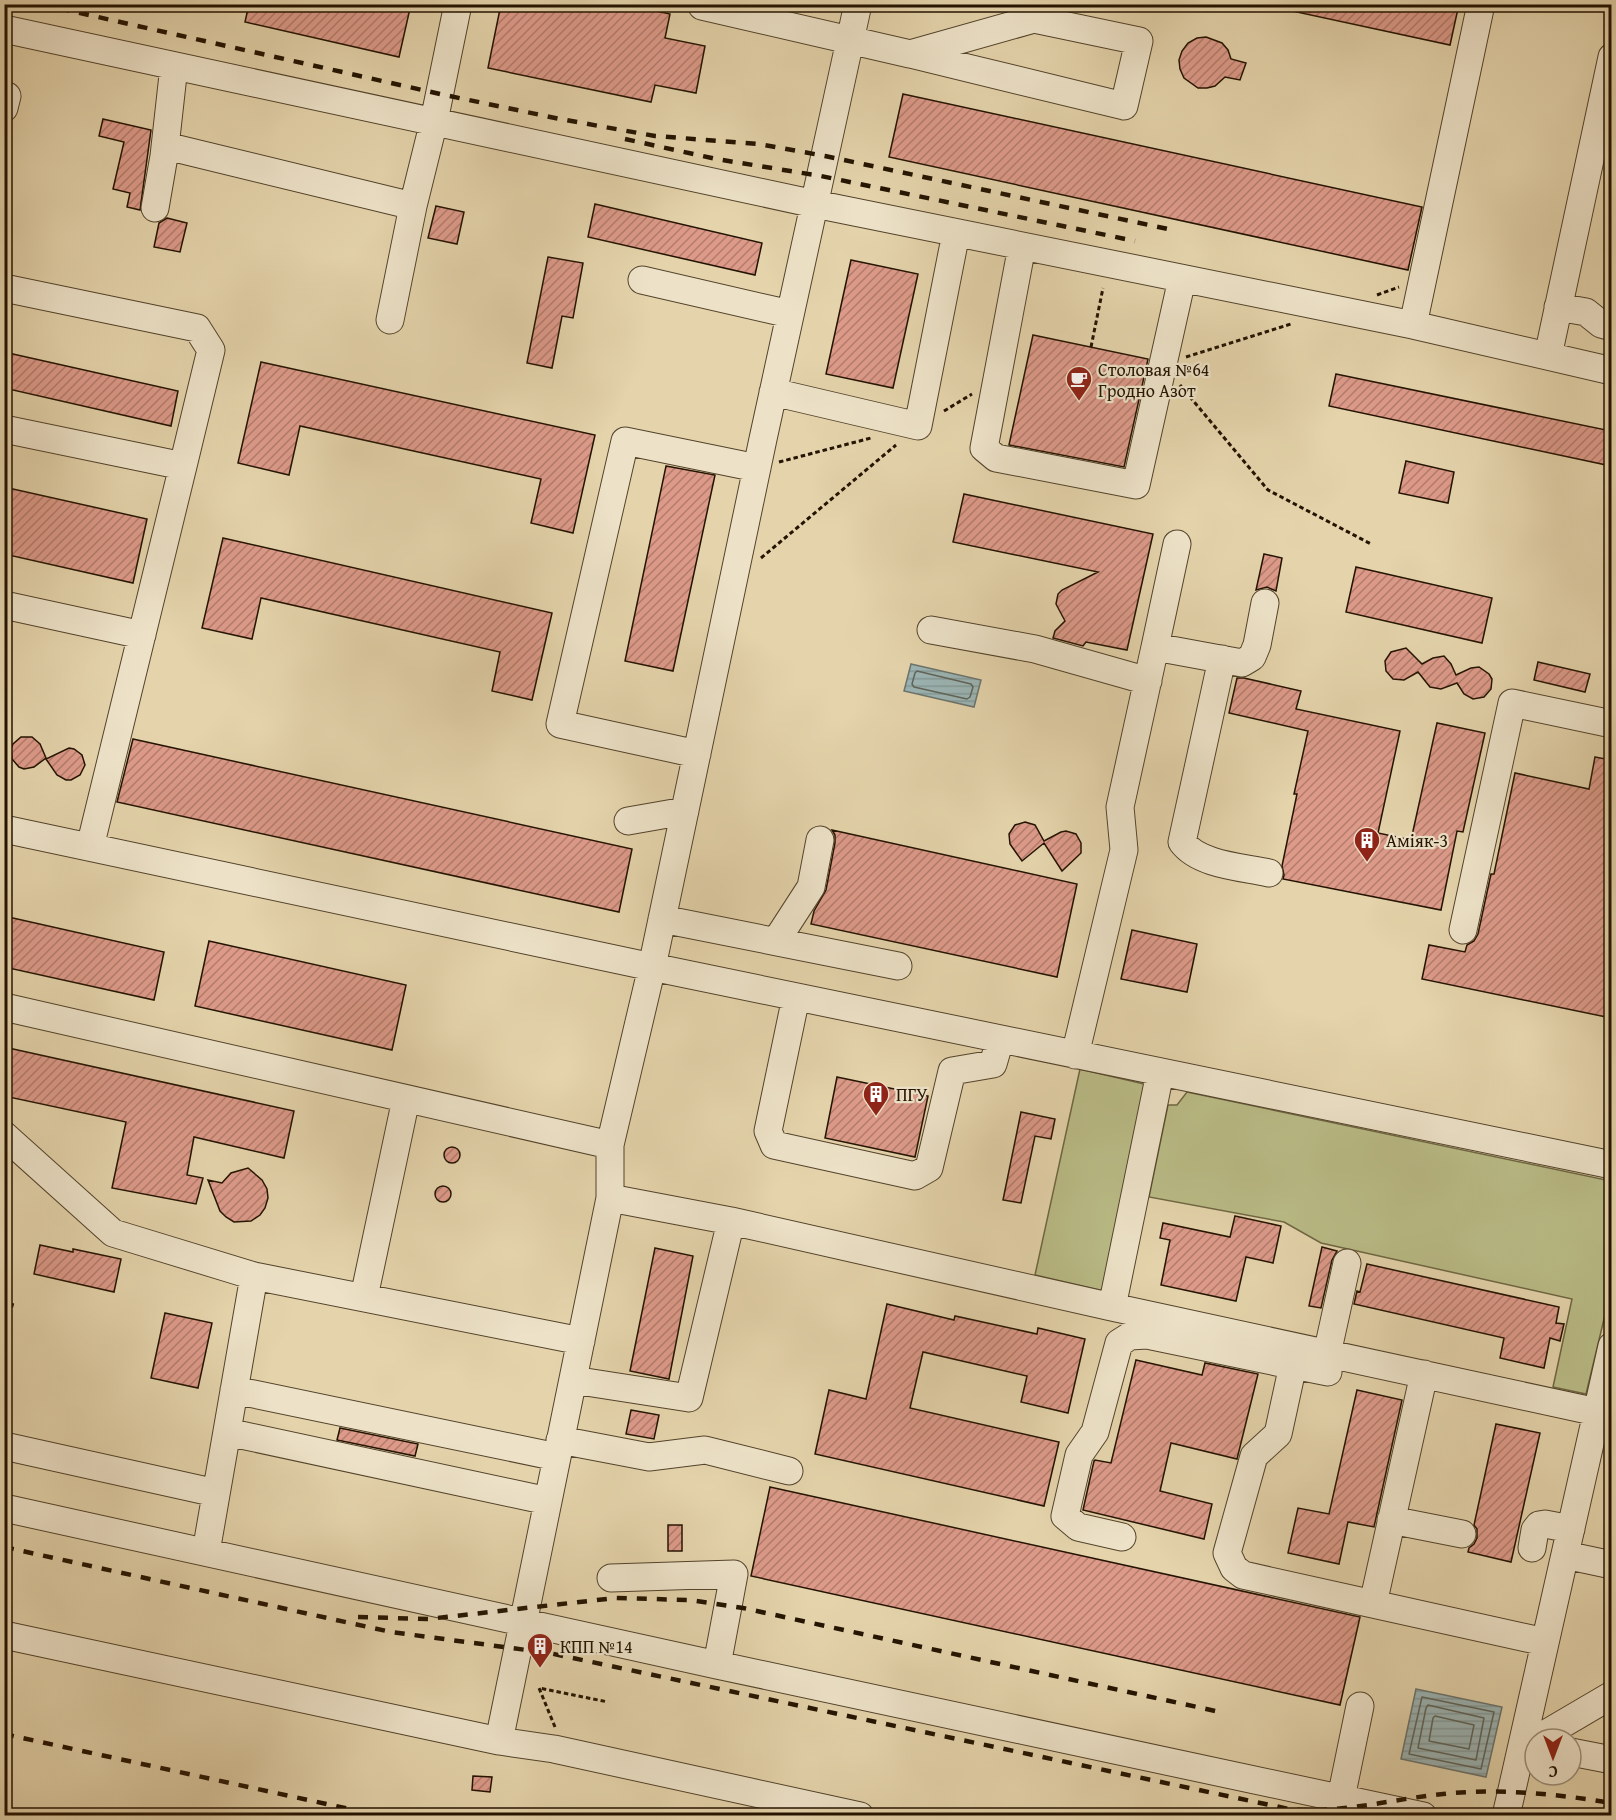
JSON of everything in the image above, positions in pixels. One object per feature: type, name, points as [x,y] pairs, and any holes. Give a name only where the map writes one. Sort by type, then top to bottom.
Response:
[{"type":"lane","points":[[390,321],[458,4]]},
{"type":"lane","points":[[499,1741],[610,1198],[610,1145],[652,968],[773,392],[858,4]]},
{"type":"lane","points":[[1413,326],[1481,4]]},
{"type":"lane","points":[[702,6],[850,39],[910,54],[1124,106],[1139,41],[1034,19],[910,54]]},
{"type":"lane","points":[[4,29],[815,204],[1413,326],[1611,371]]},
{"type":"lane","points":[[1548,356],[1611,57]]},
{"type":"lane","points":[[154,208],[165,146],[174,66]]},
{"type":"lane","points":[[4,95],[7,96],[4,108]]},
{"type":"lane","points":[[165,146],[413,206]]},
{"type":"lane","points":[[773,392],[918,426],[956,233]]},
{"type":"lane","points":[[1022,246],[984,448],[996,459],[1136,485],[1182,279]]},
{"type":"lane","points":[[642,280],[790,314]]},
{"type":"lane","points":[[4,288],[197,328],[211,350],[90,847]]},
{"type":"lane","points":[[1558,307],[1586,312],[1602,324],[1611,327]]},
{"type":"lane","points":[[4,429],[183,465]]},
{"type":"lane","points":[[697,754],[560,724],[626,441],[757,468]]},
{"type":"lane","points":[[1074,1055],[1124,850],[1120,807],[1177,544]]},
{"type":"lane","points":[[1155,647],[1242,663],[1252,657],[1257,645],[1265,603]]},
{"type":"lane","points":[[4,605],[142,635]]},
{"type":"lane","points":[[931,630],[1035,649],[1148,681]]},
{"type":"lane","points":[[1222,659],[1182,842],[1188,850],[1200,858],[1269,873]]},
{"type":"lane","points":[[1463,930],[1512,703],[1611,724]]},
{"type":"lane","points":[[628,821],[685,811]]},
{"type":"lane","points":[[4,829],[652,968],[1611,1165]]},
{"type":"lane","points":[[776,941],[811,887],[820,840]]},
{"type":"lane","points":[[662,919],[898,966]]},
{"type":"lane","points":[[796,997],[768,1131],[774,1145],[915,1176],[928,1168],[952,1071],[993,1064],[1000,1040]]},
{"type":"lane","points":[[4,1007],[610,1145]]},
{"type":"lane","points":[[1112,1307],[1160,1073]]},
{"type":"lane","points":[[364,1297],[406,1099]]},
{"type":"lane","points":[[4,1135],[113,1233],[254,1276],[581,1341]]},
{"type":"lane","points":[[610,1198],[731,1221],[1327,1354],[1422,1383]]},
{"type":"lane","points":[[573,1380],[689,1398],[731,1221]]},
{"type":"lane","points":[[1327,1354],[1347,1263]]},
{"type":"lane","points":[[206,1552],[254,1276]]},
{"type":"lane","points":[[1122,1537],[1078,1527],[1065,1516],[1079,1455],[1095,1432],[1119,1342],[1130,1336],[1147,1335],[1293,1365],[1422,1383],[1597,1412]]},
{"type":"lane","points":[[1533,1727],[1545,1642],[1611,1346]]},
{"type":"lane","points":[[1293,1365],[1278,1434],[1254,1456],[1227,1553],[1234,1568],[1243,1575],[1545,1642]]},
{"type":"lane","points":[[1372,1604],[1422,1383]]},
{"type":"lane","points":[[234,1390],[559,1448],[649,1457],[705,1449],[789,1471]]},
{"type":"lane","points":[[227,1432],[548,1501]]},
{"type":"lane","points":[[4,1446],[216,1493]]},
{"type":"lane","points":[[4,1508],[717,1665],[1423,1815]]},
{"type":"lane","points":[[1391,1520],[1462,1534]]},
{"type":"lane","points":[[1532,1548],[1535,1530],[1539,1525],[1570,1529]]},
{"type":"lane","points":[[1565,1555],[1611,1565]]},
{"type":"lane","points":[[611,1578],[734,1574],[717,1665]]},
{"type":"lane","points":[[4,1635],[499,1741],[554,1749],[860,1815]]},
{"type":"lane","points":[[1558,1727],[1611,1695]]},
{"type":"lane","points":[[1341,1798],[1360,1706]]},
{"type":"lane","points":[[1583,1754],[1611,1760]]},
{"type":"lane","points":[[1506,1815],[1523,1766]]},
{"type":"path","points":[[1091,347],[1103,288]]},
{"type":"path","points":[[1283,326],[1162,365],[1268,490],[1371,544]]},
{"type":"path","points":[[759,560],[918,426]]},
{"type":"path","points":[[557,1732],[538,1688],[608,1701]]},
{"type":"green space","points":[[1080,1069],[1144,1084],[1147,1099],[1104,1291],[1035,1275]]},
{"type":"green space","points":[[1187,1092],[1611,1181],[1611,1290],[1586,1394],[1553,1387],[1572,1299],[1321,1243],[1284,1222],[1149,1197],[1168,1105],[1177,1105]]},
{"type":"water","points":[[911,664],[981,680],[974,707],[904,691]]},
{"type":"water","points":[[1416,1689],[1502,1707],[1486,1777],[1401,1759]]},
{"type":"building","points":[[249,4],[411,4],[399,57],[245,22]]},
{"type":"building","points":[[501,4],[624,4],[670,14],[665,38],[705,46],[696,93],[655,85],[651,102],[488,68]]},
{"type":"building","points":[[1293,4],[1459,4],[1450,45],[1292,11]]},
{"type":"building","points":[[1206,37],[1222,43],[1231,59],[1246,63],[1240,80],[1225,77],[1215,86],[1198,88],[1184,78],[1179,60],[1182,51],[1188,43],[1197,38]]},
{"type":"building","points":[[903,94],[1422,207],[1408,270],[889,157]]},
{"type":"building","points":[[103,119],[151,130],[140,210],[127,207],[130,193],[113,189],[124,142],[99,136]]},
{"type":"building","points":[[595,204],[762,243],[755,275],[588,237]]},
{"type":"building","points":[[436,206],[464,212],[457,244],[428,238]]},
{"type":"building","points":[[167,218],[187,223],[180,252],[154,247],[159,223]]},
{"type":"building","points":[[548,257],[583,263],[573,318],[562,316],[552,368],[527,363]]},
{"type":"building","points":[[851,260],[918,274],[893,388],[826,374]]},
{"type":"building","name":"Столовая №64 Гродно Азот","points":[[1033,335],[1148,359],[1124,467],[1009,445]]},
{"type":"building","points":[[4,352],[178,391],[171,426],[4,388]]},
{"type":"building","points":[[261,362],[595,435],[573,533],[531,523],[541,479],[300,426],[289,475],[238,463]]},
{"type":"building","points":[[1336,374],[1611,431],[1611,466],[1329,406]]},
{"type":"building","points":[[1406,461],[1454,472],[1448,503],[1399,493]]},
{"type":"building","points":[[666,466],[715,475],[673,671],[625,661]]},
{"type":"building","points":[[4,487],[147,519],[133,583],[4,554]]},
{"type":"building","points":[[964,494],[1153,534],[1127,650],[1086,642],[1083,646],[1053,638],[1055,631],[1065,621],[1056,604],[1058,594],[1098,572],[953,542]]},
{"type":"building","points":[[223,538],[552,613],[532,700],[492,691],[500,652],[261,598],[252,639],[202,628]]},
{"type":"building","points":[[1264,554],[1282,558],[1276,591],[1267,587],[1256,590]]},
{"type":"building","points":[[1356,567],[1492,598],[1482,643],[1346,612]]},
{"type":"building","points":[[1406,648],[1422,664],[1433,658],[1444,656],[1456,675],[1479,667],[1492,679],[1491,689],[1484,697],[1473,699],[1464,694],[1457,683],[1441,689],[1430,687],[1418,672],[1404,680],[1393,679],[1386,671],[1385,661],[1391,652]]},
{"type":"building","points":[[1538,662],[1590,674],[1585,692],[1534,680]]},
{"type":"building","points":[[1237,678],[1301,691],[1296,709],[1400,731],[1378,833],[1411,840],[1437,723],[1485,733],[1463,832],[1457,831],[1441,910],[1283,879],[1282,866],[1297,794],[1294,794],[1308,731],[1229,713]]},
{"type":"building","points":[[21,737],[32,737],[40,744],[46,758],[34,767],[24,769],[12,759],[13,744]]},
{"type":"building","points":[[133,739],[632,849],[619,912],[117,802]]},
{"type":"building","points":[[69,748],[82,755],[85,765],[80,775],[66,780],[57,775],[46,759]]},
{"type":"building","points":[[1595,757],[1611,760],[1611,963],[1609,976],[1611,977],[1611,1018],[1422,979],[1429,945],[1465,952],[1467,945],[1474,941],[1478,934],[1491,874],[1494,874],[1515,773],[1589,789]]},
{"type":"building","points":[[1025,822],[1035,825],[1044,841],[1061,832],[1076,834],[1081,843],[1081,853],[1062,871],[1044,843],[1022,861],[1010,844],[1009,834],[1015,825]]},
{"type":"building","points":[[832,830],[1077,884],[1057,977],[811,924],[814,911],[826,890],[835,843]]},
{"type":"building","points":[[4,916],[164,952],[154,1000],[4,967]]},
{"type":"building","points":[[1132,930],[1197,944],[1187,992],[1121,979]]},
{"type":"building","points":[[209,941],[406,985],[392,1050],[195,1006]]},
{"type":"building","points":[[4,1047],[294,1111],[284,1158],[194,1137],[187,1175],[203,1178],[196,1204],[112,1188],[126,1122],[4,1096]]},
{"type":"building","name":"ПГУ","points":[[837,1077],[928,1096],[915,1157],[825,1138]]},
{"type":"building","points":[[1021,1112],[1055,1119],[1051,1139],[1035,1136],[1021,1203],[1003,1200]]},
{"type":"building","points":[[449,1147],[455,1147],[460,1155],[458,1161],[449,1163],[444,1158],[444,1152]]},
{"type":"building","points":[[248,1168],[262,1180],[267,1189],[268,1198],[260,1215],[251,1221],[234,1222],[220,1211],[208,1180],[222,1183],[231,1173]]},
{"type":"building","points":[[440,1186],[446,1186],[451,1194],[449,1200],[440,1202],[435,1197],[435,1191]]},
{"type":"building","points":[[1235,1216],[1281,1226],[1273,1263],[1246,1257],[1236,1301],[1161,1285],[1170,1240],[1160,1238],[1163,1223],[1230,1237]]},
{"type":"building","points":[[40,1245],[121,1259],[114,1292],[34,1274]]},
{"type":"building","points":[[1322,1247],[1337,1251],[1332,1260],[1321,1308],[1309,1306]]},
{"type":"building","points":[[655,1248],[693,1256],[669,1379],[630,1371]]},
{"type":"building","points":[[1367,1264],[1559,1307],[1556,1323],[1564,1324],[1560,1341],[1550,1338],[1544,1368],[1500,1358],[1504,1338],[1354,1304],[1357,1291],[1360,1292]]},
{"type":"building","points":[[887,1304],[954,1320],[955,1316],[1037,1334],[1038,1328],[1085,1339],[1068,1413],[1021,1402],[1027,1376],[923,1352],[910,1408],[1059,1442],[1044,1506],[815,1454],[829,1390],[866,1399]]},
{"type":"building","points":[[165,1313],[212,1323],[198,1388],[151,1378]]},
{"type":"building","points":[[1136,1360],[1202,1375],[1205,1363],[1258,1374],[1237,1459],[1171,1443],[1160,1491],[1212,1504],[1204,1539],[1083,1510],[1094,1461],[1111,1463]]},
{"type":"building","points":[[1357,1390],[1402,1400],[1374,1527],[1348,1522],[1339,1564],[1288,1553],[1298,1508],[1329,1514]]},
{"type":"building","points":[[631,1410],[659,1415],[654,1439],[626,1434]]},
{"type":"building","points":[[1496,1424],[1540,1433],[1511,1562],[1468,1552],[1477,1538],[1477,1529],[1474,1525]]},
{"type":"building","points":[[340,1428],[418,1444],[415,1456],[337,1440]]},
{"type":"building","points":[[770,1487],[1360,1617],[1340,1705],[751,1576]]},
{"type":"building","points":[[668,1525],[682,1525],[682,1551],[668,1551]]},
{"type":"building","points":[[473,1776],[492,1777],[490,1792],[472,1790]]},
{"type":"railway","points":[[40,4],[560,119],[655,136],[759,144],[1168,229]]},
{"type":"railway","points":[[625,139],[716,159],[821,176],[1135,241]]},
{"type":"railway","points":[[4,1303],[15,1306]]},
{"type":"railway","points":[[4,1547],[391,1632],[549,1653],[1289,1809],[1347,1808],[1464,1792],[1549,1795],[1612,1803]]},
{"type":"railway","points":[[358,1617],[428,1619],[615,1598],[690,1600],[743,1608],[1220,1712]]},
{"type":"railway","points":[[4,1734],[382,1816]]},
{"type":"place","name":"Столовая №64 Гродно Азот","points":[[1079,402]]},
{"type":"place","name":"Аміяк-3","points":[[1367,863]]},
{"type":"place","name":"ПГУ","points":[[876,1117]]},
{"type":"place","name":"КПП №14","points":[[540,1669]]}]
